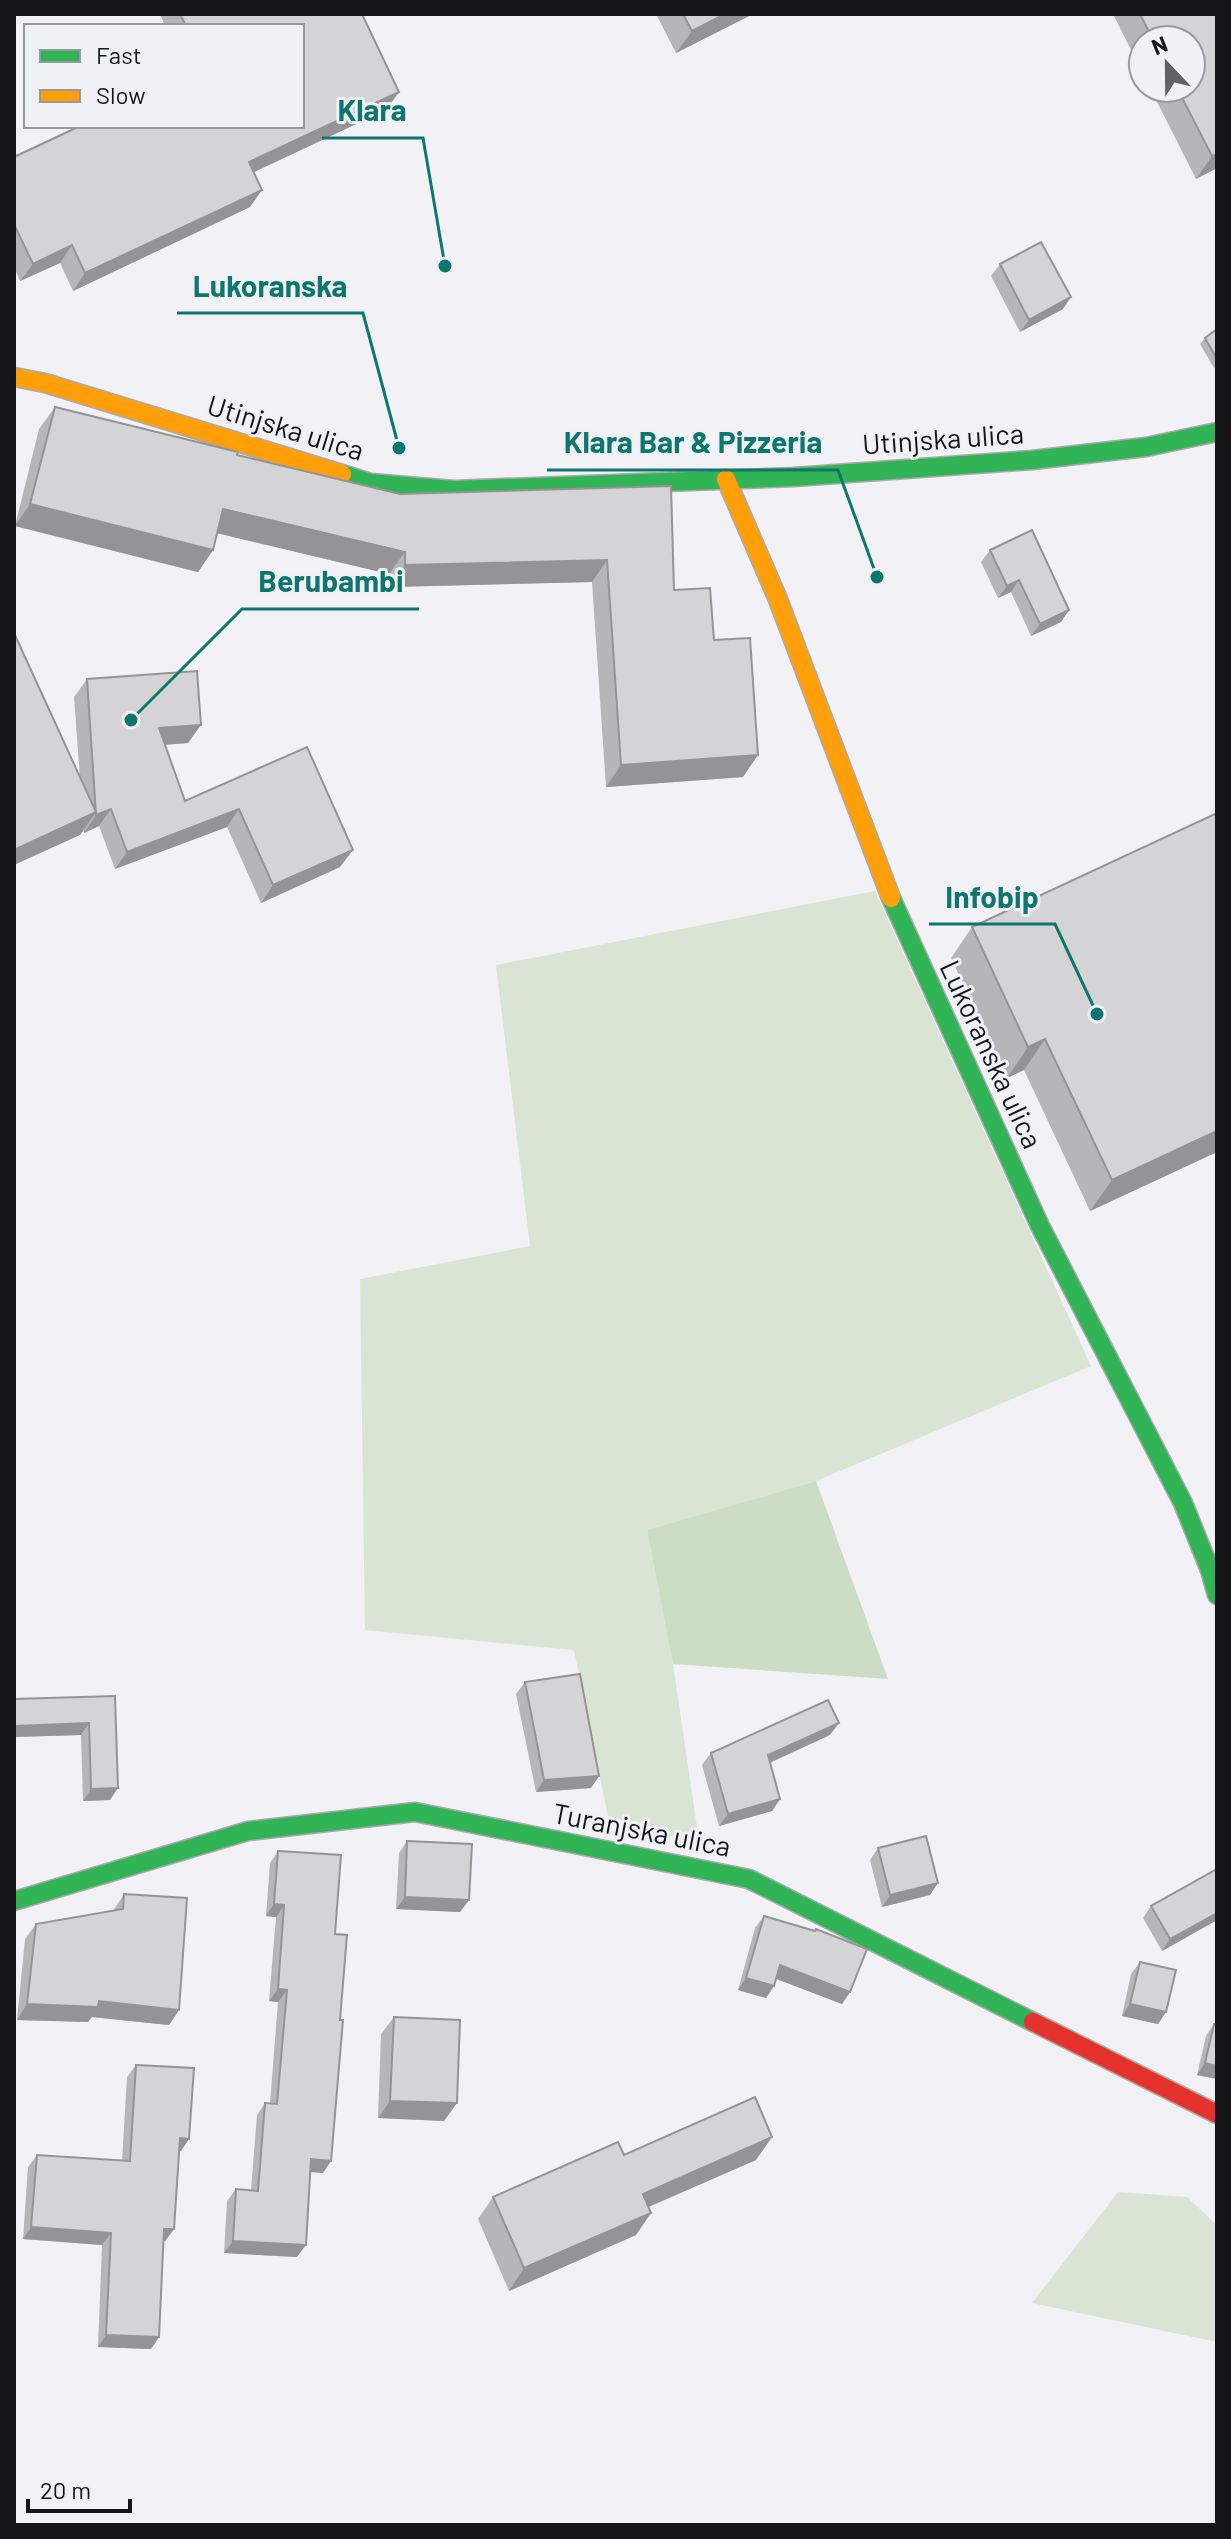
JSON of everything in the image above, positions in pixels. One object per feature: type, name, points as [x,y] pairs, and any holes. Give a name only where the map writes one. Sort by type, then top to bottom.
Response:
[{"type":"street","name":"Utinjska ulica","points":[[14,377],[45,383],[323,469],[382,484],[454,490],[726,479],[1032,460],[1146,447],[1217,432]]},
{"type":"street","name":"Lukoranska ulica","points":[[726,479],[777,597],[899,918],[1040,1226],[1183,1503],[1217,1595]]},
{"type":"street","name":"Turanjska ulica","points":[[14,1901],[248,1831],[415,1812],[749,1879],[1217,2114]]},
{"type":"green space","points":[[875,891],[1091,1366],[816,1481],[647,1530],[673,1664],[699,1841],[610,1826],[574,1650],[365,1630],[360,1279],[530,1246],[496,965]]},
{"type":"green space","points":[[816,1481],[888,1679],[673,1664],[647,1530]]},
{"type":"green space","points":[[1118,2192],[1187,2197],[1217,2225],[1217,2342],[1032,2303]]},
{"type":"building","points":[[180,14],[362,14],[399,92],[249,162],[262,190],[85,273],[72,245],[33,264],[14,224],[14,157],[76,128],[304,128],[304,24],[185,24]]},
{"type":"building","points":[[683,14],[725,14],[692,31]]},
{"type":"building","points":[[1140,14],[1217,14],[1217,154],[1212,156],[1185,104],[1207,104],[1207,24],[1145,24]]},
{"type":"building","points":[[1041,242],[1071,297],[1029,320],[1000,264]]},
{"type":"building","points":[[1217,329],[1217,359],[1205,338]]},
{"type":"building","points":[[55,407],[400,494],[671,486],[674,590],[710,588],[714,640],[750,638],[758,755],[621,765],[607,560],[405,565],[405,552],[223,509],[213,550],[30,504]]},
{"type":"building","points":[[1032,530],[1069,610],[1040,624],[1019,580],[1007,586],[990,550]]},
{"type":"building","points":[[14,633],[96,812],[14,850]]},
{"type":"building","points":[[197,671],[201,725],[159,728],[185,801],[307,747],[353,850],[273,885],[239,809],[127,852],[111,809],[96,815],[87,679]]},
{"type":"building","points":[[1217,813],[1217,1131],[1112,1180],[1045,1039],[1028,1047],[972,927]]},
{"type":"building","points":[[580,1674],[599,1776],[544,1780],[525,1682]]},
{"type":"building","points":[[115,1696],[118,1788],[91,1789],[89,1723],[14,1726],[14,1699]]},
{"type":"building","points":[[828,1700],[839,1723],[768,1755],[780,1799],[728,1814],[711,1753]]},
{"type":"building","points":[[926,1836],[938,1883],[890,1895],[878,1848]]},
{"type":"building","points":[[407,1841],[472,1844],[469,1900],[405,1897]]},
{"type":"building","points":[[278,1851],[341,1855],[335,1934],[347,1935],[331,2161],[311,2159],[306,2245],[233,2241],[236,2189],[258,2191],[265,2103],[277,2104],[287,1990],[278,1989],[284,1905],[274,1904]]},
{"type":"building","points":[[1217,1869],[1217,1913],[1170,1939],[1151,1906]]},
{"type":"building","points":[[124,1894],[187,1898],[179,2010],[99,2001],[98,2007],[27,2004],[36,1924],[123,1909]]},
{"type":"building","points":[[764,1916],[816,1929],[867,1949],[850,1992],[780,1965],[774,1986],[746,1978]]},
{"type":"building","points":[[1140,1962],[1176,1970],[1166,2012],[1130,2004]]},
{"type":"building","points":[[394,2017],[460,2020],[457,2103],[390,2101]]},
{"type":"building","points":[[1214,2024],[1217,2024],[1217,2066],[1205,2063]]},
{"type":"building","points":[[136,2065],[194,2068],[189,2139],[180,2138],[174,2229],[164,2229],[159,2337],[106,2335],[111,2233],[31,2227],[37,2155],[130,2161]]},
{"type":"building","points":[[755,2097],[772,2137],[643,2194],[651,2213],[524,2268],[493,2197],[618,2142],[624,2155]]},
{"type":"traffic: fast","points":[[342,474],[371,483],[454,490],[794,477],[1032,460],[1146,447],[1217,432]]},
{"type":"traffic: fast","points":[[891,898],[1040,1226],[1183,1503],[1217,1595]]},
{"type":"traffic: fast","points":[[14,1901],[248,1831],[415,1812],[749,1879],[1033,2022]]},
{"type":"traffic: slow","points":[[14,377],[45,383],[342,474]]},
{"type":"traffic: slow","points":[[726,479],[777,597],[891,898]]},
{"type":"traffic: jam","points":[[1033,2022],[1217,2114]]},
{"type":"place","name":"Klara","points":[[445,266]]},
{"type":"place","name":"Lukoranska","points":[[399,448]]},
{"type":"place","name":"Klara Bar & Pizzeria","points":[[877,577]]},
{"type":"place","name":"Berubambi","points":[[131,720]]},
{"type":"place","name":"Infobip","points":[[1097,1014]]}]
